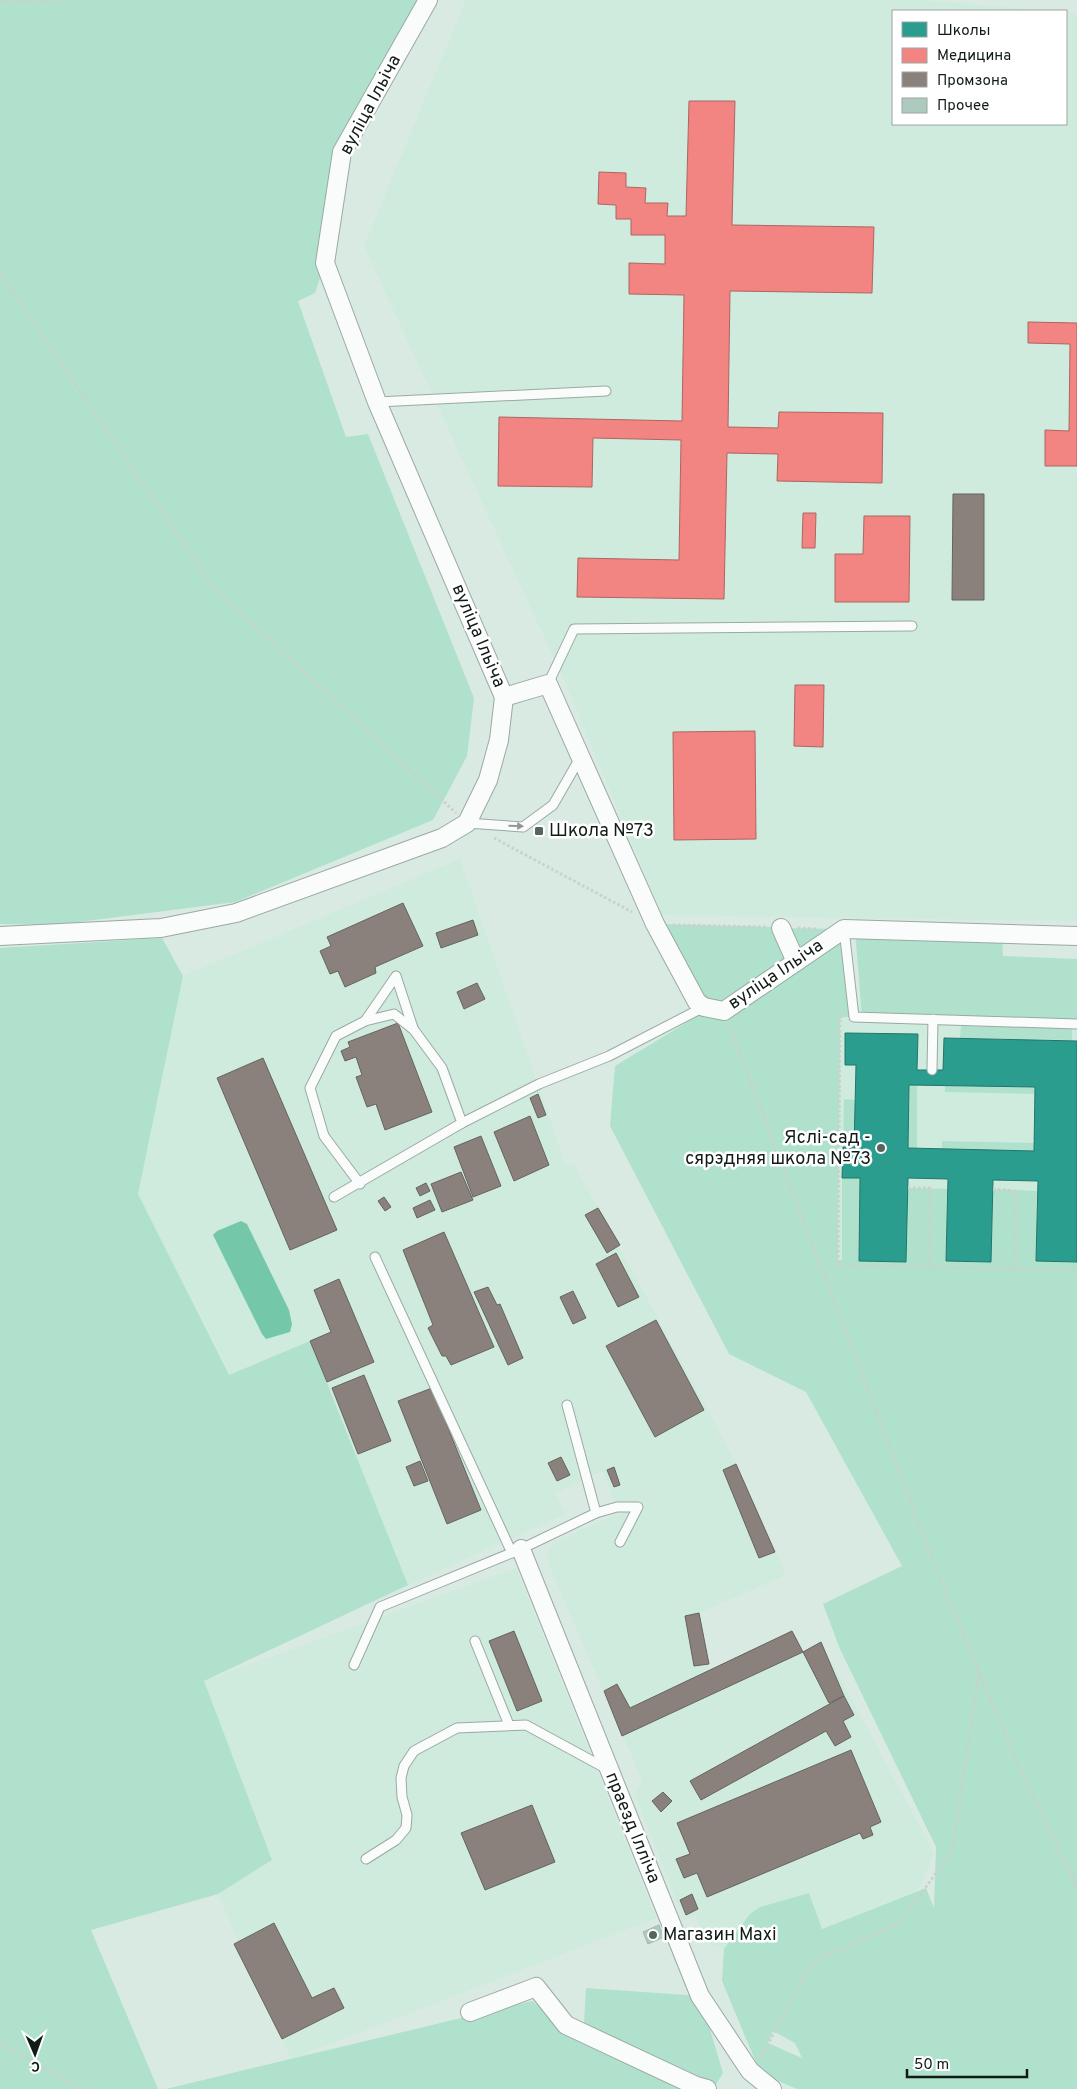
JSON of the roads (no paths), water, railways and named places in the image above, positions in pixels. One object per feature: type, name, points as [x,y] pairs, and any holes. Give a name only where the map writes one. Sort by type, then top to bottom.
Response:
[{"type":"street","name":"вуліца Ільіча","points":[[428,0],[342,152],[325,263],[377,402],[504,697],[548,684],[655,924],[697,1002],[704,1007],[724,1011],[844,929]]},
{"type":"street","points":[[0,936],[161,928],[236,913],[442,838],[467,824],[488,780],[499,740],[504,697]]},
{"type":"street","points":[[781,928],[796,962]]},
{"type":"street","points":[[844,929],[1077,936]]},
{"type":"street","name":"праезд Ілліча","points":[[516,1551],[609,1770],[700,1996],[750,2071],[772,2089]]},
{"type":"street","points":[[470,2012],[536,1987],[566,2024],[696,2086],[707,2089]]},
{"type":"lane","points":[[377,402],[606,391]]},
{"type":"lane","points":[[548,684],[574,629],[912,626]]},
{"type":"lane","points":[[467,824],[524,827],[553,806],[580,758]]},
{"type":"lane","points":[[844,929],[854,1017],[1077,1024]]},
{"type":"lane","points":[[365,1020],[396,976],[414,1030]]},
{"type":"lane","points":[[334,1197],[360,1184],[462,1123],[539,1084],[609,1056],[704,1007]]},
{"type":"lane","points":[[360,1184],[324,1136],[310,1088],[336,1036],[365,1020],[394,1014],[414,1030],[442,1068],[462,1123]]},
{"type":"lane","points":[[932,1070],[933,1019]]},
{"type":"lane","points":[[375,1257],[516,1551]]},
{"type":"lane","points":[[567,1405],[596,1513]]},
{"type":"lane","points":[[354,1665],[380,1607],[516,1551],[596,1513],[617,1507],[638,1507],[620,1542]]},
{"type":"lane","points":[[476,1641],[509,1725]]},
{"type":"lane","points":[[366,1860],[396,1840],[406,1828],[407,1815],[402,1797],[401,1778],[404,1766],[414,1751],[457,1728],[526,1725],[609,1770]]},
{"type":"place","name":"Школа №73","points":[[539,831]]},
{"type":"place","name":"Яслі-сад - сярэдняя школа №73","points":[[881,1148]]},
{"type":"place","name":"Магазин Maxi","points":[[653,1935]]}]
